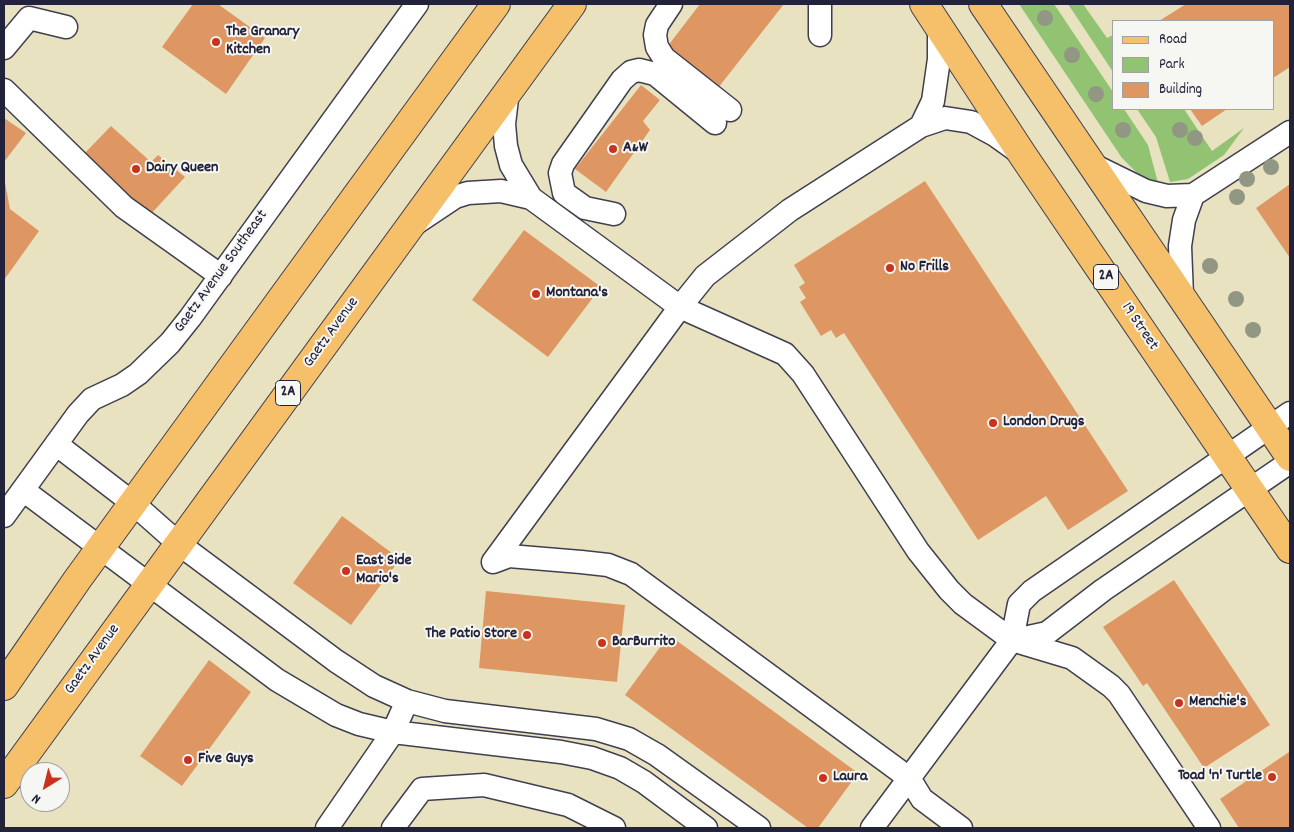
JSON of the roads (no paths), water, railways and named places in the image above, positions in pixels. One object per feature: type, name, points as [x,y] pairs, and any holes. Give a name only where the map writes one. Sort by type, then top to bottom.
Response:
[{"type":"main road","points":[[4,686],[101,548],[496,4]]},
{"type":"main road","name":"Gaetz Avenue","points":[[4,784],[406,229],[572,4]]},
{"type":"main road","points":[[983,4],[1182,296],[1280,420],[1290,458]]},
{"type":"main road","name":"19 Street","points":[[931,15],[1022,154],[1290,549]]},
{"type":"street","name":"Gaetz Avenue Southeast","points":[[4,516],[78,414],[92,400],[122,385],[155,359],[190,318],[417,4]]},
{"type":"street","points":[[614,214],[585,208],[564,193],[560,173],[563,164],[622,80],[639,70],[655,74],[723,117],[664,58],[657,47],[655,35],[657,25],[671,4]]},
{"type":"street","points":[[820,4],[820,35]]},
{"type":"street","points":[[921,126],[933,101],[939,59],[931,15]]},
{"type":"street","points":[[4,48],[29,18],[66,27]]},
{"type":"street","points":[[4,90],[124,207],[221,276]]},
{"type":"street","points":[[508,90],[504,124],[506,146],[511,165],[531,198],[680,307],[780,350],[793,361],[918,551],[949,590],[962,604],[1012,640],[1072,658],[1111,686],[1119,694],[1209,828]]},
{"type":"street","points":[[961,828],[922,799],[909,778],[631,574],[608,565],[581,562],[509,556],[493,562],[680,307],[705,276],[790,210],[921,126],[945,118],[971,122],[995,135],[1022,154]]},
{"type":"street","points":[[1091,164],[1146,191],[1167,196],[1193,195],[1290,132]]},
{"type":"street","points":[[406,229],[455,197],[468,193],[501,191],[531,198]]},
{"type":"street","points":[[1182,296],[1180,246],[1184,220],[1193,195]]},
{"type":"street","points":[[872,828],[1012,640],[1019,604],[1044,580],[1280,420]]},
{"type":"street","points":[[56,444],[134,504],[179,544],[374,686],[408,701],[445,711],[596,729],[629,739],[658,755],[759,828]]},
{"type":"street","points":[[1012,640],[1048,633],[1103,590],[1290,462]]},
{"type":"street","points":[[23,490],[277,680],[308,700],[359,724],[393,732],[561,752],[592,758],[620,768],[644,782],[706,828]]},
{"type":"street","points":[[333,826],[393,732],[408,701]]},
{"type":"street","points":[[393,828],[422,789],[484,785],[568,805],[614,828]]},
{"type":"place","name":"The Granary Kitchen","points":[[216,42]]},
{"type":"place","name":"A&W","points":[[613,149]]},
{"type":"place","name":"Dairy Queen","points":[[136,169]]},
{"type":"place","name":"No Frills","points":[[890,268]]},
{"type":"place","name":"Montana's","points":[[536,294]]},
{"type":"place","name":"London Drugs","points":[[993,423]]},
{"type":"place","name":"East Side Mario's","points":[[346,571]]},
{"type":"place","name":"The Patio Store","points":[[527,635]]},
{"type":"place","name":"BarBurrito","points":[[602,643]]},
{"type":"place","name":"Menchie's","points":[[1179,703]]},
{"type":"place","name":"Five Guys","points":[[188,760]]},
{"type":"place","name":"Toad 'n' Turtle","points":[[1272,777]]},
{"type":"place","name":"Laura","points":[[823,778]]}]
